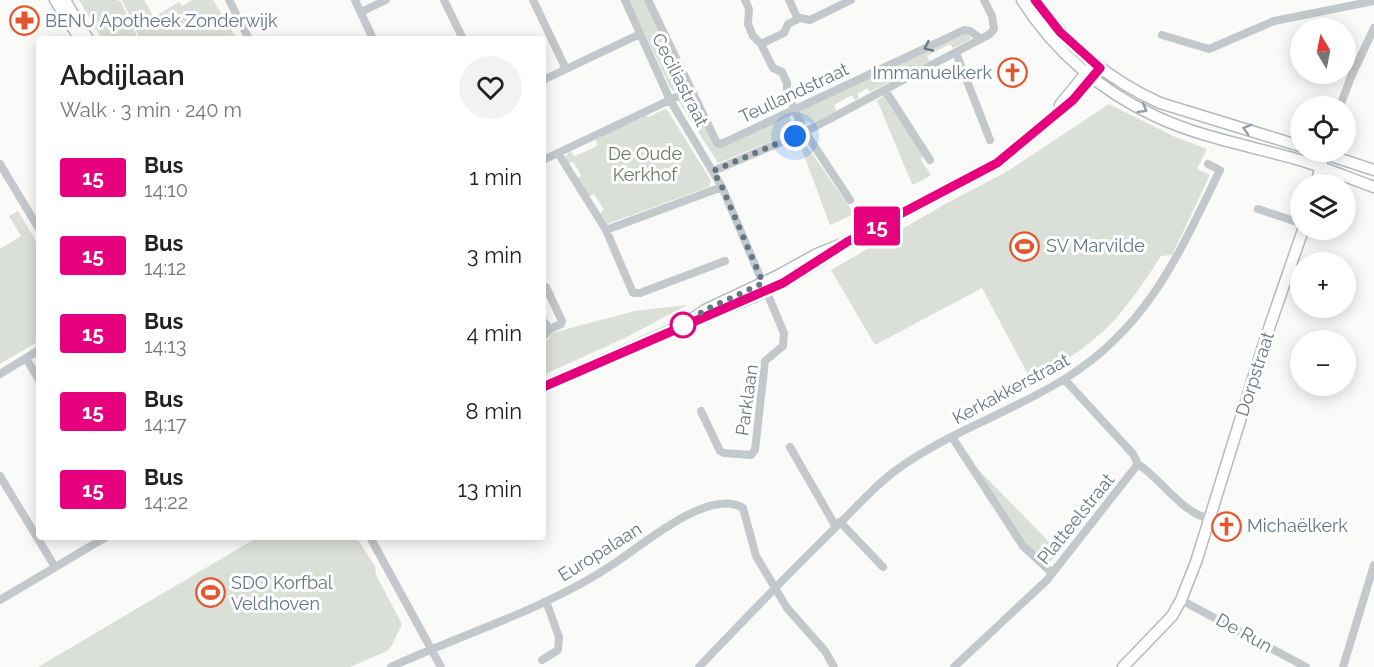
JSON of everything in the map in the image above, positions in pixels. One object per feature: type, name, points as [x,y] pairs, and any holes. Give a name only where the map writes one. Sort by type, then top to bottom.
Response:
[{"type":"street","points":[[55,0],[78,36]]},
{"type":"street","points":[[65,0],[86,36]]},
{"type":"street","points":[[229,0],[247,36]]},
{"type":"street","points":[[355,0],[373,36]]},
{"type":"street","points":[[361,12],[386,0]]},
{"type":"street","points":[[444,0],[462,36]]},
{"type":"street","points":[[533,0],[566,69]]},
{"type":"street","name":"Ceciliastraat","points":[[625,0],[670,100],[722,187],[765,287]]},
{"type":"street","name":"Ceciliastraat","points":[[648,0],[717,143]]},
{"type":"street","points":[[744,0],[749,9],[748,24],[753,36],[761,44],[773,68],[782,72],[794,110],[850,200]]},
{"type":"street","points":[[789,0],[798,19]]},
{"type":"street","points":[[761,44],[784,33],[788,24],[800,18],[810,20],[842,2],[851,0]]},
{"type":"street","name":"Teullandstraat","points":[[713,171],[806,132],[990,34],[994,29],[992,16],[984,0]]},
{"type":"street","points":[[1022,0],[1050,39],[1094,70],[1160,103],[1290,143]]},
{"type":"street","points":[[1035,0],[1094,70],[1107,89],[1156,117],[1202,134],[1298,159],[1374,187]]},
{"type":"street","points":[[1162,35],[1209,49],[1274,21],[1374,1]]},
{"type":"street","points":[[1344,96],[1374,28]]},
{"type":"street","name":"Teullandstraat","points":[[717,143],[721,144],[964,30],[981,39]]},
{"type":"street","points":[[546,79],[640,34]]},
{"type":"street","points":[[956,53],[990,140]]},
{"type":"street","points":[[546,386],[683,325],[705,310],[765,287],[817,254],[847,242],[997,163],[1044,126],[1094,70]]},
{"type":"street","points":[[546,159],[691,90]]},
{"type":"street","points":[[885,90],[930,160]]},
{"type":"street","points":[[558,153],[606,230],[633,293],[640,293],[725,261]]},
{"type":"street","points":[[1318,174],[1321,162]]},
{"type":"street","points":[[1351,162],[1374,170]]},
{"type":"street","points":[[0,164],[36,225]]},
{"type":"street","name":"Kerkakkerstraat","points":[[699,667],[775,587],[895,471],[952,437],[1065,380],[1120,336],[1154,294],[1182,247],[1220,170],[1208,164]]},
{"type":"street","points":[[606,230],[722,187]]},
{"type":"street","points":[[1258,209],[1290,220]]},
{"type":"street","name":"Dorpstraat","points":[[1123,667],[1172,616],[1181,600],[1196,562],[1266,337],[1300,240]]},
{"type":"street","points":[[546,287],[562,321],[546,334]]},
{"type":"street","name":"Parklaan","points":[[700,411],[720,451],[751,455],[755,450],[765,361],[778,351],[785,339],[765,287]]},
{"type":"street","points":[[546,324],[550,329]]},
{"type":"street","points":[[0,374],[36,352]]},
{"type":"street","points":[[26,358],[36,375]]},
{"type":"street","name":"Platteelstraat","points":[[954,667],[1047,580],[1138,464],[1133,454],[1065,380]]},
{"type":"street","points":[[952,437],[1023,546],[1052,573]]},
{"type":"street","points":[[790,447],[819,500],[838,525],[883,567]]},
{"type":"street","points":[[1138,464],[1193,511],[1209,519]]},
{"type":"street","points":[[0,476],[36,536]]},
{"type":"street","name":"Europalaan","points":[[391,667],[546,601],[608,568],[678,519],[699,510],[730,504],[743,507],[756,556],[775,587]]},
{"type":"street","points":[[39,540],[55,567]]},
{"type":"street","points":[[0,600],[100,540]]},
{"type":"street","points":[[372,540],[441,667]]},
{"type":"street","points":[[1343,667],[1374,565]]},
{"type":"street","points":[[775,587],[787,608],[825,651],[834,667]]},
{"type":"street","name":"De Run","points":[[1181,600],[1306,667]]},
{"type":"street","points":[[542,660],[558,650],[559,638],[546,601]]},
{"type":"green space","points":[[79,0],[117,0],[121,2],[137,36],[100,36]]},
{"type":"green space","points":[[122,0],[144,0],[154,17],[179,2],[182,6],[192,0],[213,0],[235,36],[139,36]]},
{"type":"green space","points":[[629,0],[644,0],[685,86],[673,91],[670,87]]},
{"type":"green space","points":[[966,32],[971,39],[953,48],[950,44],[927,56],[930,61],[870,92],[867,88],[857,94],[859,98],[855,100],[852,95],[834,105],[836,111],[813,123],[804,121],[799,108]]},
{"type":"green space","points":[[690,95],[713,143],[789,116],[795,130],[718,163],[678,100]]},
{"type":"green space","points":[[885,95],[924,155],[921,158],[922,162],[930,176],[915,184],[912,184],[877,100]]},
{"type":"green space","name":"SV Marvilde","points":[[1109,104],[1173,136],[1207,149],[1197,169],[1210,175],[1172,255],[1161,256],[1131,300],[1106,329],[1070,357],[1031,380],[982,288],[875,345],[831,270],[947,203],[1008,171]]},
{"type":"green space","name":"De Oude Kerkhof","points":[[665,109],[711,181],[709,187],[607,224],[600,213],[604,210],[594,194],[589,197],[577,179],[581,175],[573,162],[568,164],[565,157],[570,151],[575,156],[597,146],[596,139],[646,115],[648,117]]},
{"type":"green space","points":[[801,138],[853,212],[852,215],[830,225],[798,139]]},
{"type":"green space","points":[[18,211],[36,241],[36,343],[0,364],[0,249],[21,236],[9,216]]},
{"type":"green space","points":[[687,305],[625,338],[546,374],[546,341],[552,333],[635,311]]},
{"type":"green space","points":[[975,466],[1049,542],[1054,540],[1110,481],[1117,477],[1075,533],[1047,565],[1024,542]]},
{"type":"green space","points":[[253,540],[358,540],[375,566],[376,575],[402,624],[387,651],[350,667],[38,667]]},
{"type":"bus line","name":"15","points":[[546,386],[783,283],[847,242],[997,163],[1044,126],[1082,91],[1100,68],[1060,32],[1035,0]]},
{"type":"place","name":"BENU Apotheek Zonderwijk","points":[[24,21]]},
{"type":"place","name":"Immanuelkerk","points":[[1013,73]]},
{"type":"place","name":"SV Marvilde","points":[[1025,246]]},
{"type":"place","name":"Michaëlkerk","points":[[1226,526]]},
{"type":"place","name":"SDO Korfbal Veldhoven","points":[[210,593]]},
{"type":"route","points":[[683,325],[705,310],[763,283],[713,171],[795,136]]}]
